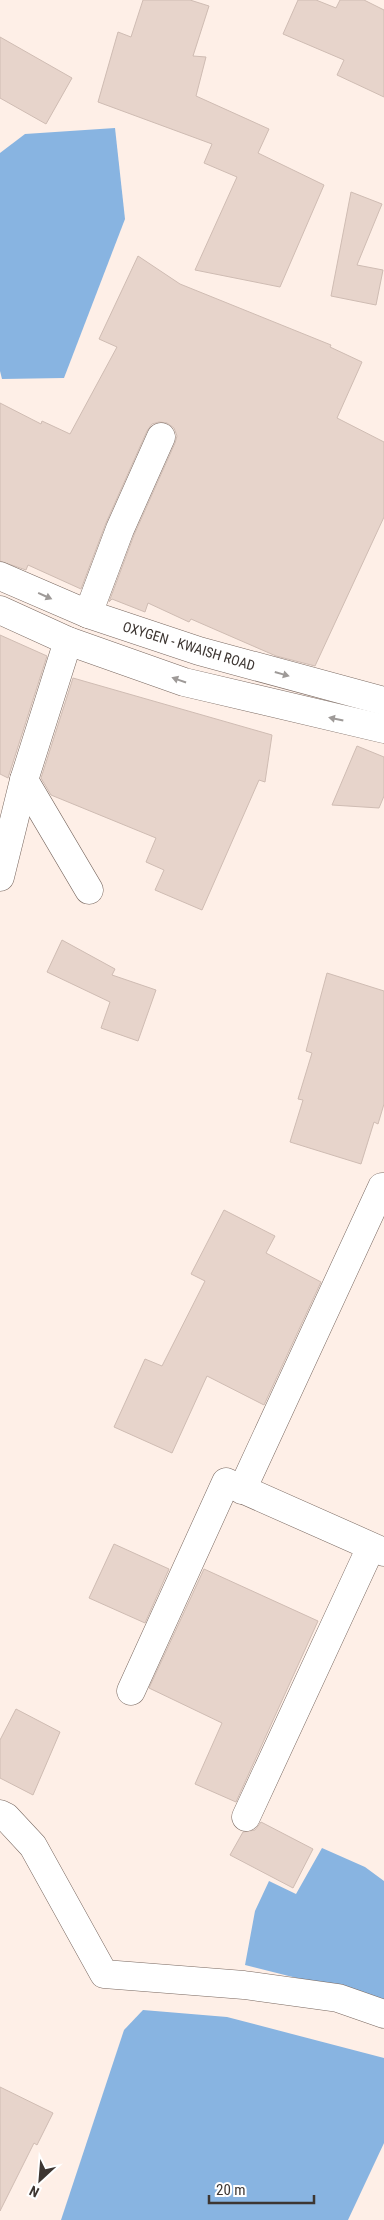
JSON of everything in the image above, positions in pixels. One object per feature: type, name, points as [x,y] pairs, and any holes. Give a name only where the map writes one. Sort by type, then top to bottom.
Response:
[{"type":"street","points":[[88,614],[120,529],[161,437]]},
{"type":"street","name":"OXYGEN - KWAISH ROAD","points":[[0,576],[88,614],[199,651],[384,701]]},
{"type":"street","points":[[0,610],[68,641],[184,682],[384,729]]},
{"type":"street","points":[[0,877],[24,780],[68,641]]},
{"type":"street","points":[[24,780],[89,890]]},
{"type":"street","points":[[242,1490],[382,1188]]},
{"type":"street","points":[[131,1690],[226,1482],[378,1550],[246,1817]]},
{"type":"street","points":[[0,1814],[6,1817],[33,1846],[104,1974],[244,1985],[338,1998],[384,2014]]},
{"type":"water","points":[[115,128],[125,219],[64,378],[2,379],[0,371],[0,153],[25,134]]},
{"type":"water","points":[[322,1848],[365,1867],[384,1881],[384,2000],[245,1965],[255,1911],[269,1881],[296,1894]]},
{"type":"water","points":[[143,2010],[227,2017],[384,2058],[384,2143],[348,2220],[61,2220],[124,2030]]},
{"type":"building","points":[[143,0],[190,0],[209,6],[193,56],[206,57],[196,96],[269,129],[258,153],[324,185],[280,287],[195,270],[237,177],[204,163],[212,144],[98,102],[118,32],[131,37]]},
{"type":"building","points":[[298,0],[316,0],[336,8],[340,0],[364,0],[384,10],[384,97],[337,75],[344,60],[283,34]]},
{"type":"building","points":[[0,37],[72,78],[46,124],[0,98]]},
{"type":"building","points":[[351,192],[382,204],[357,265],[383,270],[376,305],[331,296]]},
{"type":"building","points":[[138,256],[180,284],[331,345],[330,347],[362,362],[337,418],[384,442],[384,517],[315,666],[276,656],[191,619],[189,622],[148,603],[145,612],[112,599],[109,602],[134,535],[175,443],[177,436],[174,428],[167,423],[159,422],[152,424],[147,431],[106,523],[81,589],[28,565],[26,570],[0,561],[0,403],[41,424],[42,421],[70,434],[117,347],[99,339]]},
{"type":"building","points":[[0,635],[47,656],[8,778],[0,774]]},
{"type":"building","points":[[73,678],[272,735],[265,782],[259,780],[202,910],[155,890],[164,870],[146,862],[156,838],[51,795],[41,778]]},
{"type":"building","points":[[357,746],[384,757],[384,796],[379,808],[332,805]]},
{"type":"building","points":[[62,940],[115,969],[112,975],[156,990],[138,1041],[101,1028],[110,1002],[47,972]]},
{"type":"building","points":[[327,973],[384,991],[384,1104],[378,1124],[374,1122],[361,1164],[290,1142],[303,1100],[298,1099],[312,1053],[306,1051]]},
{"type":"building","points":[[224,1210],[275,1236],[266,1253],[321,1282],[264,1405],[207,1376],[172,1453],[114,1427],[145,1359],[162,1366],[205,1281],[191,1274]]},
{"type":"building","points":[[114,1544],[169,1569],[145,1623],[89,1598]]},
{"type":"building","points":[[204,1569],[318,1621],[236,1802],[195,1784],[222,1723],[149,1688]]},
{"type":"building","points":[[16,1709],[60,1732],[33,1795],[0,1778],[0,1740]]},
{"type":"building","points":[[261,1822],[313,1849],[293,1888],[230,1855],[243,1832],[255,1830]]},
{"type":"building","points":[[0,2087],[53,2113],[37,2145],[34,2143],[0,2211]]}]
